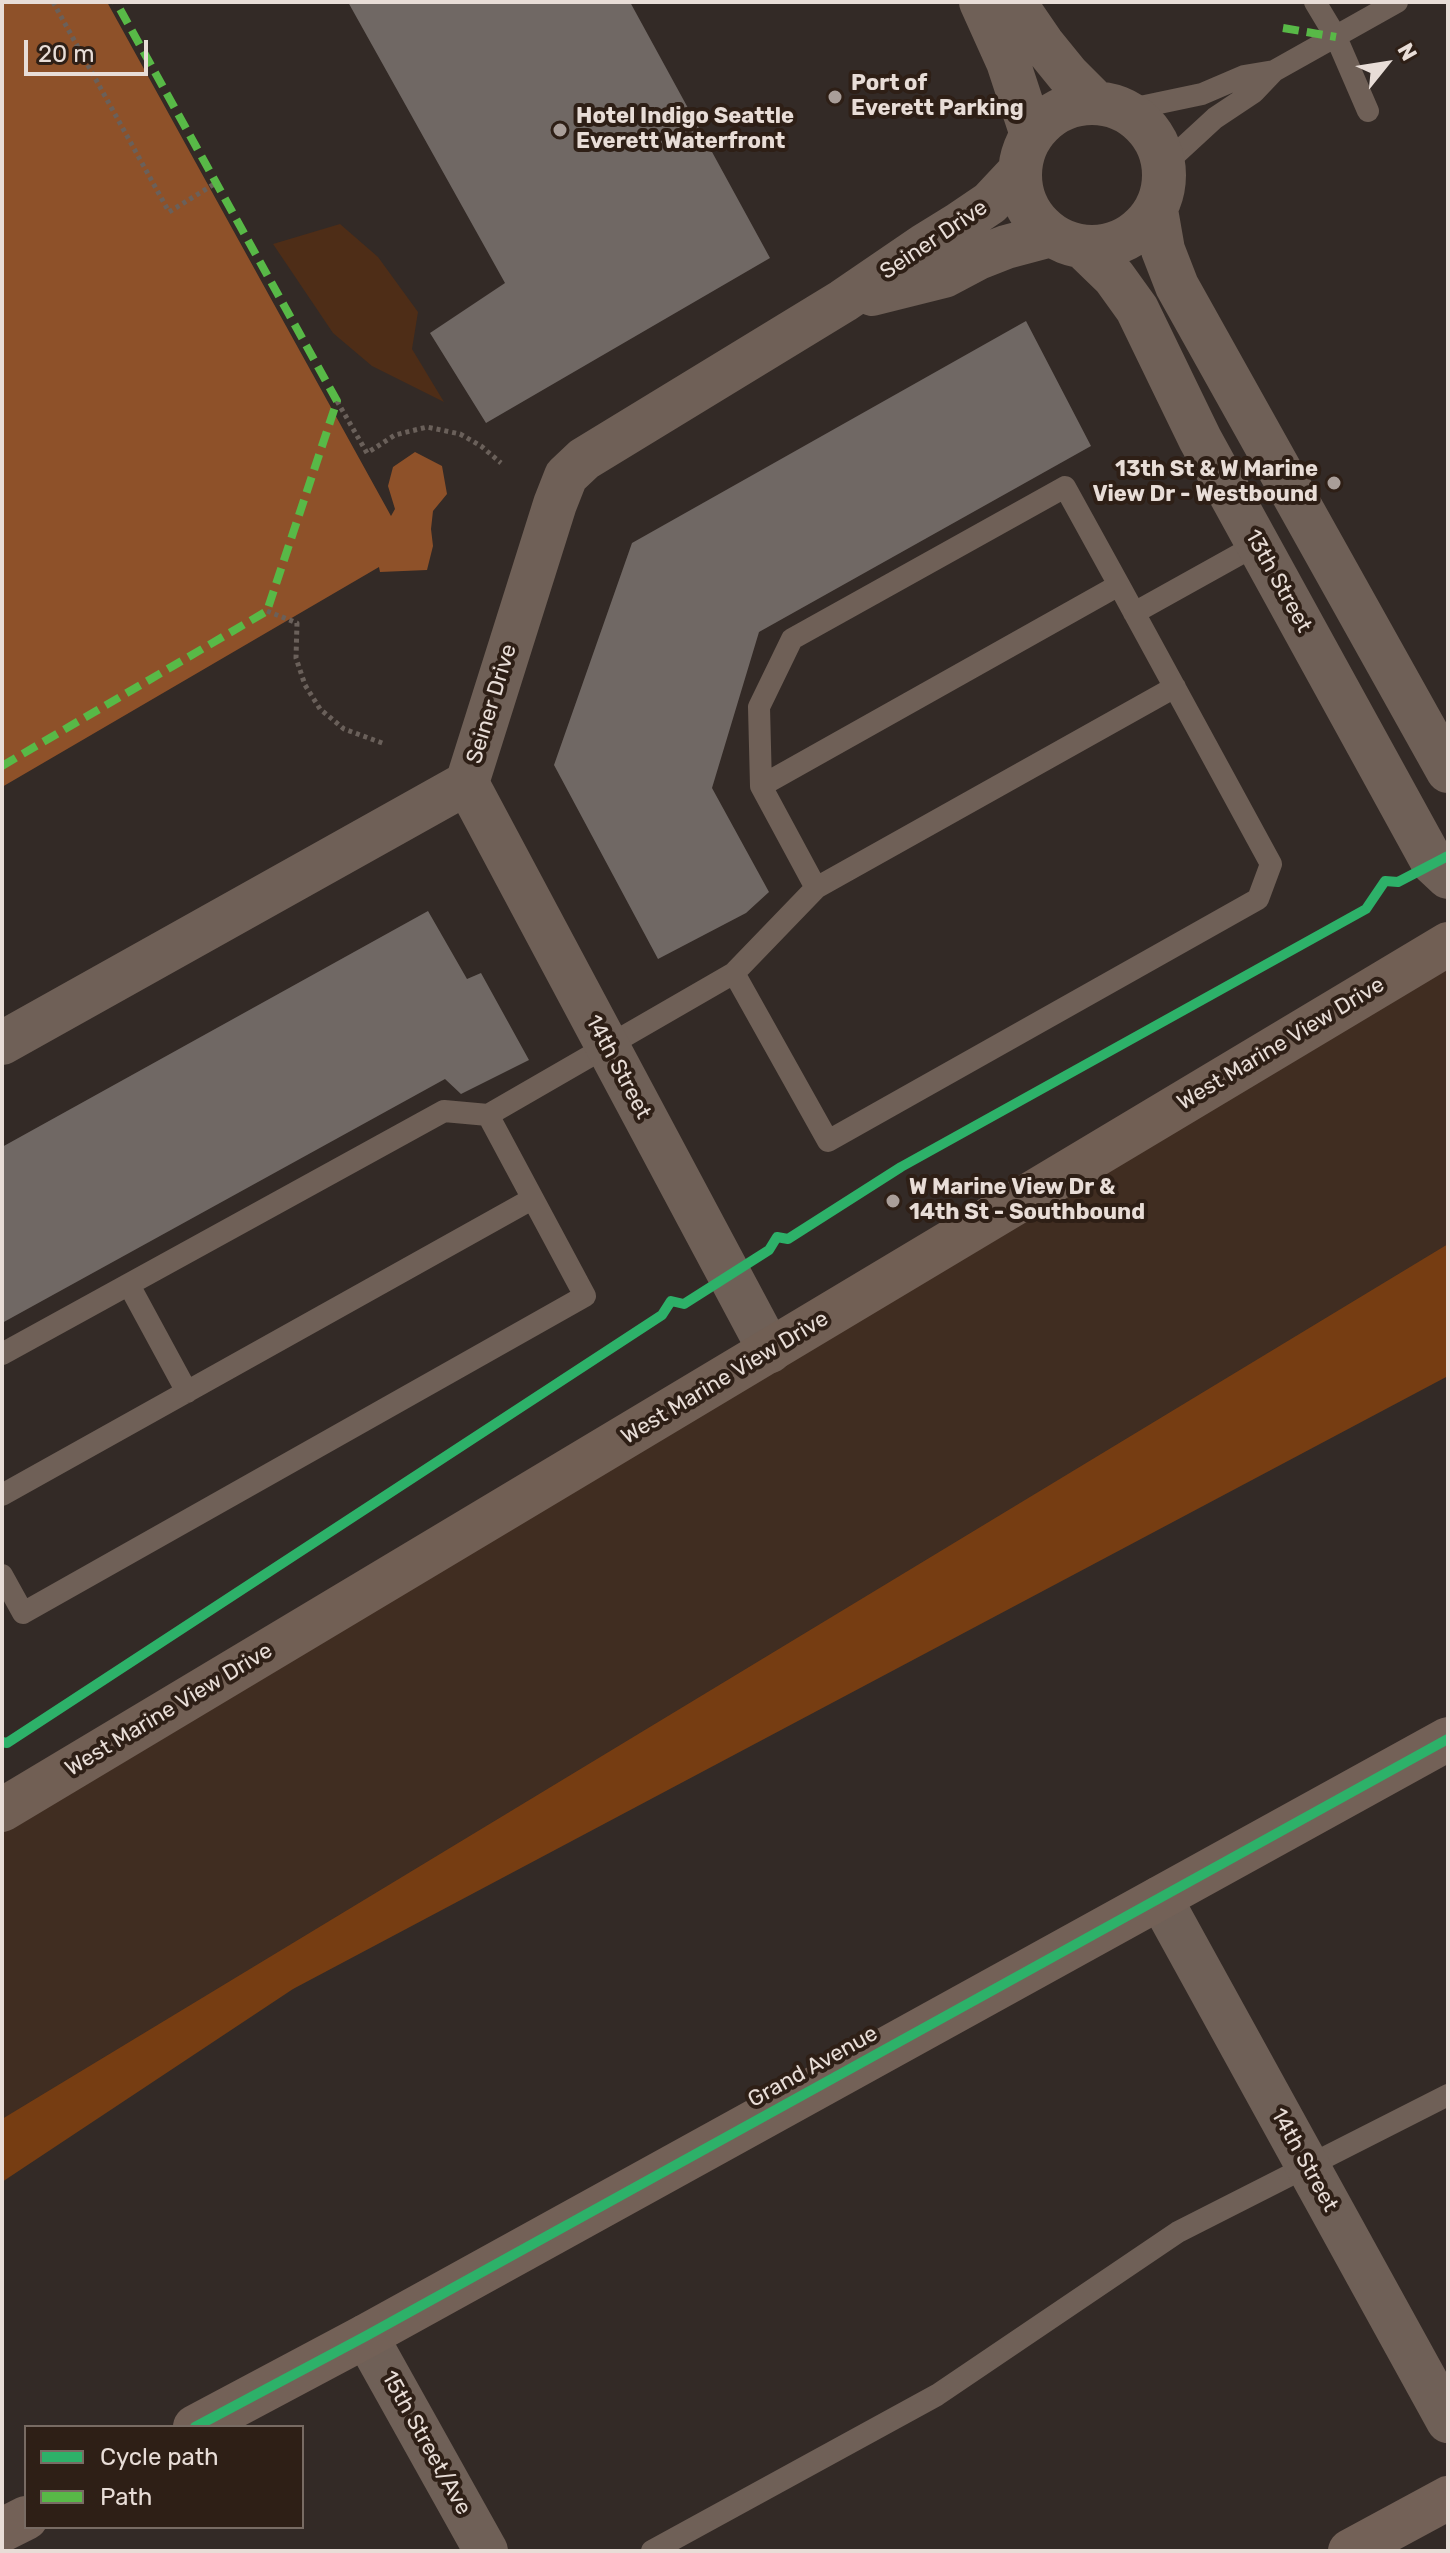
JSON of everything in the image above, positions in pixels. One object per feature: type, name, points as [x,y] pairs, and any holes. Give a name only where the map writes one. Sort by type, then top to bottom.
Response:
[{"type":"main road","name":"West Marine View Drive","points":[[2,1810],[1448,944]]},
{"type":"street","points":[[981,2],[1008,62],[1026,153],[1021,190],[1027,207],[1037,223],[1067,241],[1105,247],[1126,240],[1144,227],[1156,210],[1164,188],[1164,165],[1158,143],[1145,124],[1111,106],[1068,75],[1014,2]]},
{"type":"street","points":[[1026,153],[1044,120],[1060,110],[1078,104],[1111,106]]},
{"type":"street","name":"Seiner Drive","points":[[2,1043],[467,783],[566,476],[584,459],[843,301],[990,203],[1026,153]]},
{"type":"street","points":[[1156,210],[1163,250],[1177,286],[1448,771]]},
{"type":"street","name":"Seiner Drive","points":[[843,301],[944,276],[1006,247],[1067,241]]},
{"type":"street","name":"13th Street","points":[[1067,241],[1114,277],[1137,309],[1200,439],[1433,863],[1448,877]]},
{"type":"street","name":"14th Street","points":[[467,783],[770,1351]]},
{"type":"street","name":"Grand Avenue","points":[[199,2425],[366,2336],[1448,1739]]},
{"type":"street","name":"14th Street","points":[[1160,1898],[1448,2421]]},
{"type":"street","name":"15th Street/Ave","points":[[366,2336],[486,2551]]},
{"type":"street","points":[[1350,2551],[1448,2498]]},
{"type":"street","points":[[2,2530],[24,2519]]},
{"type":"lane","points":[[1315,2],[1336,37],[1368,111]]},
{"type":"lane","points":[[1164,165],[1215,118],[1254,92],[1274,71],[1397,2]]},
{"type":"lane","points":[[1111,106],[1202,94],[1244,76],[1274,71]]},
{"type":"lane","points":[[734,973],[828,1141],[1258,899],[1271,864],[1065,487],[792,639],[759,707],[761,786],[816,888]]},
{"type":"lane","points":[[1134,613],[1258,544]]},
{"type":"lane","points":[[761,786],[1119,585]]},
{"type":"lane","points":[[2,1354],[444,1111],[488,1115],[734,973],[816,888],[1175,687]]},
{"type":"lane","points":[[2,1575],[23,1613],[585,1296],[488,1115]]},
{"type":"lane","points":[[2,1495],[532,1199]]},
{"type":"lane","points":[[129,1285],[187,1392]]},
{"type":"lane","points":[[652,2551],[937,2395],[1178,2232],[1448,2095]]},
{"type":"path","points":[[53,2],[169,212],[216,183]]},
{"type":"path","points":[[337,401],[367,453],[395,435],[427,427],[460,434],[501,463]]},
{"type":"path","points":[[267,611],[297,623],[296,658],[305,685],[320,709],[344,729],[385,744]]},
{"type":"shaded area","points":[[2,2],[107,2],[391,516],[395,509],[388,486],[393,467],[415,452],[442,466],[447,494],[433,511],[433,546],[427,570],[380,572],[379,567],[2,787]]},
{"type":"shaded area","points":[[340,224],[378,257],[418,312],[412,349],[444,402],[372,366],[333,333],[273,244]]},
{"type":"shaded area","points":[[1448,944],[1448,1244],[2,2119],[2,1810]]},
{"type":"shaded area","points":[[1448,1244],[1448,1376],[293,1989],[2,2182],[2,2119]]},
{"type":"building","name":"Hotel Indigo Seattle Everett Waterfront","points":[[348,2],[630,2],[770,258],[486,423],[430,333],[505,283]]},
{"type":"building","points":[[1026,321],[1091,446],[759,632],[712,788],[769,892],[746,913],[658,959],[554,765],[632,543]]},
{"type":"building","points":[[428,911],[467,979],[481,973],[529,1060],[461,1094],[445,1079],[2,1323],[2,1147]]},
{"type":"marked path","points":[[2,766],[267,611],[337,401],[116,2]]},
{"type":"marked path","points":[[1283,28],[1336,37]]},
{"type":"cycle path","points":[[2,1742],[7,1743],[662,1315],[671,1301],[684,1304],[769,1250],[777,1237],[788,1239],[901,1167],[1366,909],[1385,881],[1398,882],[1448,856]]},
{"type":"cycle path","points":[[199,2425],[366,2336],[1448,1739]]},
{"type":"place","name":"Port of Everett Parking","points":[[835,97]]},
{"type":"place","name":"Hotel Indigo Seattle Everett Waterfront","points":[[560,130]]},
{"type":"place","name":"13th St & W Marine View Dr - Westbound","points":[[1334,483]]},
{"type":"place","name":"W Marine View Dr & 14th St - Southbound","points":[[893,1201]]}]
